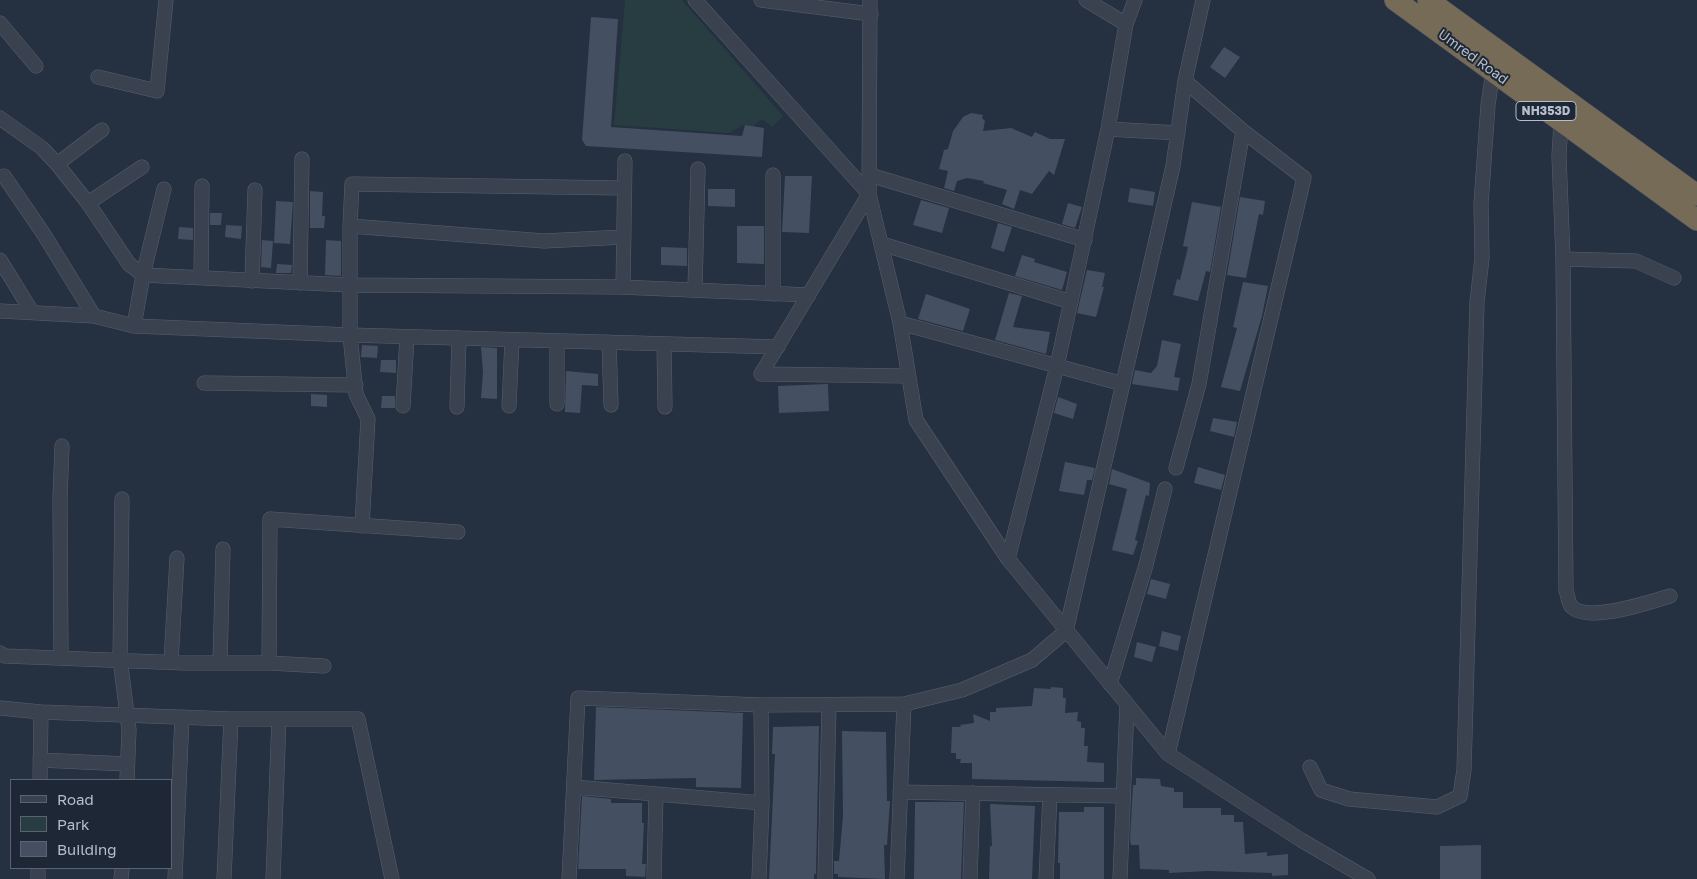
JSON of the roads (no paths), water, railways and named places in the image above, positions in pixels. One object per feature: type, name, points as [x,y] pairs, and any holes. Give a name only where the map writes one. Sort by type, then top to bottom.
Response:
[{"type":"highway","name":"Umred Road","points":[[1394,0],[1697,220]]},
{"type":"highway","name":"NH353D","points":[[1428,0],[1697,195]]},
{"type":"street","points":[[98,77],[157,91],[166,0]]},
{"type":"street","points":[[695,0],[869,194]]},
{"type":"street","points":[[761,0],[871,14]]},
{"type":"street","points":[[870,0],[869,194],[900,323],[916,420],[1008,559],[1168,754],[1301,840],[1368,879]]},
{"type":"street","points":[[1086,0],[1126,24]]},
{"type":"street","points":[[1008,559],[1057,366],[1108,129],[1126,24],[1135,0]]},
{"type":"street","points":[[569,879],[578,698],[761,705],[904,704],[962,690],[1032,660],[1066,631],[1173,166],[1185,81],[1204,0]]},
{"type":"street","points":[[0,23],[36,66]]},
{"type":"street","points":[[1310,767],[1321,790],[1349,799],[1438,807],[1460,796],[1464,770],[1477,302],[1482,258],[1481,204],[1488,104],[1493,71]]},
{"type":"street","points":[[1168,754],[1304,178],[1243,131],[1185,81]]},
{"type":"street","points":[[0,118],[42,148],[57,164],[88,203],[130,264],[143,276],[349,285],[623,287],[808,295]]},
{"type":"street","points":[[1561,122],[1559,156],[1563,259],[1566,591],[1570,605],[1582,613],[1597,614],[1670,596]]},
{"type":"street","points":[[1108,129],[1178,133]]},
{"type":"street","points":[[57,164],[102,130]]},
{"type":"street","points":[[1176,468],[1199,384],[1243,131]]},
{"type":"street","points":[[300,283],[302,159]]},
{"type":"street","points":[[623,287],[625,161]]},
{"type":"street","points":[[88,203],[142,167]]},
{"type":"street","points":[[694,290],[698,169]]},
{"type":"street","points":[[773,175],[773,294]]},
{"type":"street","points":[[870,175],[1085,240]]},
{"type":"street","points":[[4,176],[43,232],[94,316]]},
{"type":"street","points":[[362,526],[368,419],[366,410],[356,394],[350,336],[349,285],[352,184],[624,188]]},
{"type":"street","points":[[201,278],[202,186]]},
{"type":"street","points":[[134,326],[143,276],[164,189]]},
{"type":"street","points":[[252,281],[255,190]]},
{"type":"street","points":[[869,194],[762,374],[908,376]]},
{"type":"street","points":[[350,226],[544,241],[624,237]]},
{"type":"street","points":[[882,244],[1071,302]]},
{"type":"street","points":[[1563,259],[1636,261],[1674,278]]},
{"type":"street","points":[[0,260],[32,312]]},
{"type":"street","points":[[0,311],[94,316],[134,326],[350,336],[778,347]]},
{"type":"street","points":[[900,323],[1123,384]]},
{"type":"street","points":[[402,406],[407,337]]},
{"type":"street","points":[[457,407],[459,338]]},
{"type":"street","points":[[509,406],[512,340]]},
{"type":"street","points":[[557,341],[557,404]]},
{"type":"street","points":[[609,342],[611,406]]},
{"type":"street","points":[[664,344],[666,407]]},
{"type":"street","points":[[204,383],[356,385]]},
{"type":"street","points":[[61,658],[60,498],[62,446]]},
{"type":"street","points":[[1110,684],[1146,565],[1165,489]]},
{"type":"street","points":[[122,499],[120,659],[129,730],[127,779]]},
{"type":"street","points":[[269,663],[270,519],[458,532]]},
{"type":"street","points":[[220,663],[223,550]]},
{"type":"street","points":[[171,662],[177,558]]},
{"type":"street","points":[[0,653],[5,656],[324,666]]},
{"type":"street","points":[[825,879],[829,704]]},
{"type":"street","points":[[897,879],[904,704]]},
{"type":"street","points":[[760,879],[762,803],[761,705]]},
{"type":"street","points":[[1120,879],[1127,705]]},
{"type":"street","points":[[0,708],[41,712],[230,719],[358,719],[392,879]]},
{"type":"street","points":[[40,779],[41,712]]},
{"type":"street","points":[[175,879],[182,717]]},
{"type":"street","points":[[224,879],[230,719]]},
{"type":"street","points":[[273,879],[279,719]]},
{"type":"street","points":[[40,760],[128,764]]},
{"type":"street","points":[[574,787],[762,803]]},
{"type":"street","points":[[900,792],[1124,796]]},
{"type":"street","points":[[970,879],[973,793]]},
{"type":"street","points":[[654,879],[656,794]]},
{"type":"street","points":[[1046,879],[1050,795]]}]
